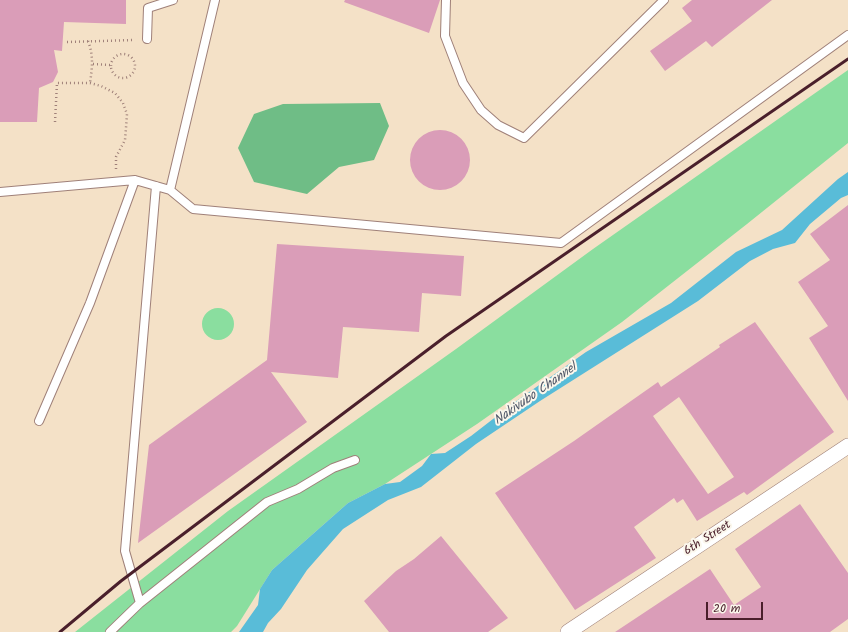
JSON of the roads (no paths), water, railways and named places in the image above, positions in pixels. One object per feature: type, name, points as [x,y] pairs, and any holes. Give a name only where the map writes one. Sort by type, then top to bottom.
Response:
[{"type":"street","name":"6th Street","points":[[568,632],[848,446]]},
{"type":"lane","points":[[147,39],[148,8],[173,0]]},
{"type":"lane","points":[[170,190],[215,0]]},
{"type":"lane","points":[[446,0],[445,36],[463,83],[481,110],[498,125],[524,138],[664,0]]},
{"type":"lane","points":[[0,192],[135,180],[170,190],[193,209],[561,243],[848,35]]},
{"type":"lane","points":[[39,421],[90,304],[135,180]]},
{"type":"lane","points":[[140,603],[125,551],[156,186]]},
{"type":"lane","points":[[110,632],[140,603],[266,502],[298,489],[333,468],[355,460]]},
{"type":"water","name":"Nakivubo Channel","points":[[848,172],[848,195],[841,198],[810,224],[795,243],[773,249],[750,261],[698,301],[540,401],[476,444],[421,487],[388,500],[343,529],[307,570],[281,609],[268,623],[263,632],[239,632],[258,605],[260,589],[272,570],[348,503],[385,484],[400,482],[422,466],[431,454],[445,453],[471,436],[515,402],[586,352],[671,303],[736,252],[782,230],[838,179]]},
{"type":"railway","points":[[60,632],[121,581],[446,336],[848,59]]}]
